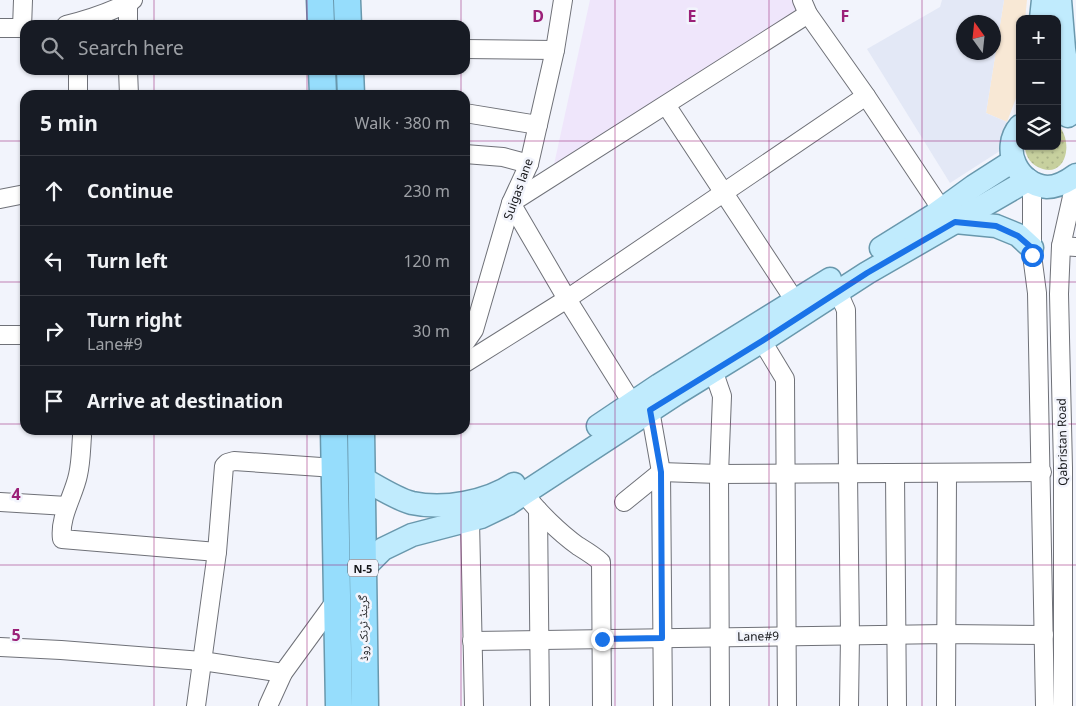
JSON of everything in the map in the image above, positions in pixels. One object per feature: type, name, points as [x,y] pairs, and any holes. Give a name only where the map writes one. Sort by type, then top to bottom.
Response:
[{"type":"highway","points":[[320,0],[321,20]]},
{"type":"highway","points":[[347,0],[348,20]]},
{"type":"highway","points":[[322,75],[323,90]]},
{"type":"highway","points":[[350,75],[351,90]]},
{"type":"highway","name":"گرینڈ ٹرنک روڈ","points":[[334,435],[339,706]]},
{"type":"highway","name":"گرینڈ ٹرنک روڈ","points":[[360,435],[365,706]]},
{"type":"main road","points":[[1043,15],[1051,0]]},
{"type":"main road","points":[[1051,0],[1070,54],[1070,116]]},
{"type":"main road","points":[[1016,131],[1011,151],[1013,161],[1018,170],[1030,181],[1048,187],[1064,183],[1076,175]]},
{"type":"main road","points":[[360,477],[412,503],[440,505],[472,502],[508,488],[641,407],[713,370],[762,341],[838,292],[948,216],[974,186],[1013,161]]},
{"type":"main road","points":[[362,569],[383,549],[405,539],[481,517],[508,504],[641,407],[795,301],[948,216],[1030,181]]},
{"type":"main road","points":[[948,216],[996,226],[1018,236],[1032,248]]},
{"type":"street","points":[[23,0],[24,20]]},
{"type":"street","name":"Suigas lane","points":[[470,336],[474,330],[511,203],[529,164],[555,50],[563,0]]},
{"type":"street","points":[[88,20],[131,1]]},
{"type":"street","points":[[129,20],[131,1]]},
{"type":"street","points":[[663,706],[661,472],[641,407],[566,299],[511,203],[666,105],[805,7],[948,216]]},
{"type":"street","points":[[0,28],[20,28]]},
{"type":"street","points":[[470,49],[555,50]]},
{"type":"street","points":[[78,75],[78,90]]},
{"type":"street","points":[[128,75],[129,90]]},
{"type":"street","points":[[470,360],[566,299],[866,96]]},
{"type":"street","points":[[666,105],[795,301]]},
{"type":"street","points":[[470,114],[538,125]]},
{"type":"street","points":[[470,154],[504,157],[529,164]]},
{"type":"street","name":"Qabristan Road","points":[[1062,706],[1070,630],[1068,246],[1076,179]]},
{"type":"street","name":"Qabristan Road","points":[[1030,181],[1032,248],[1037,294],[1042,472],[1045,706]]},
{"type":"street","points":[[0,199],[20,195]]},
{"type":"street","points":[[838,292],[846,310],[850,635],[849,706]]},
{"type":"street","points":[[1037,294],[1068,294]]},
{"type":"street","points":[[0,335],[20,335]]},
{"type":"street","points":[[762,341],[784,379],[787,706]]},
{"type":"street","points":[[713,370],[722,396],[719,474],[720,706]]},
{"type":"street","points":[[82,436],[78,476],[67,506],[61,533],[62,539],[217,552]]},
{"type":"street","points":[[196,706],[217,552],[224,466],[226,463],[234,461],[335,468]]},
{"type":"street","points":[[624,502],[661,472],[719,474],[948,474],[1042,472]]},
{"type":"street","points":[[895,474],[898,634],[897,706]]},
{"type":"street","points":[[946,706],[948,474]]},
{"type":"street","points":[[524,493],[538,510],[577,545],[592,554],[600,562],[602,706]]},
{"type":"street","points":[[0,502],[67,506]]},
{"type":"street","points":[[538,510],[540,706]]},
{"type":"street","points":[[470,520],[474,706]]},
{"type":"street","points":[[268,706],[283,673],[337,599]]},
{"type":"street","name":"Lane#9","points":[[472,641],[787,635],[1044,635]]},
{"type":"street","points":[[0,647],[202,661],[283,673]]},
{"type":"shaded area","points":[[590,0],[810,0],[813,4],[553,169]]},
{"type":"shaded area","points":[[942,0],[1004,0],[1001,19],[1001,15],[956,15],[956,60],[994,60],[986,113],[1007,122],[1006,147],[950,183],[867,49],[940,7]]},
{"type":"shaded area","points":[[1004,0],[1027,0],[1025,15],[1016,15],[1016,98],[1007,122],[986,113],[994,60],[1001,60],[1001,19]]},
{"type":"green space","points":[[1061,129],[1063,132],[1066,150],[1060,165],[1054,169],[1046,170],[1036,166],[1029,160],[1026,150],[1061,150]]},
{"type":"route","points":[[602,639],[662,638],[661,472],[650,410],[867,273],[955,222],[996,226],[1018,236],[1032,248],[1032,255]]}]
